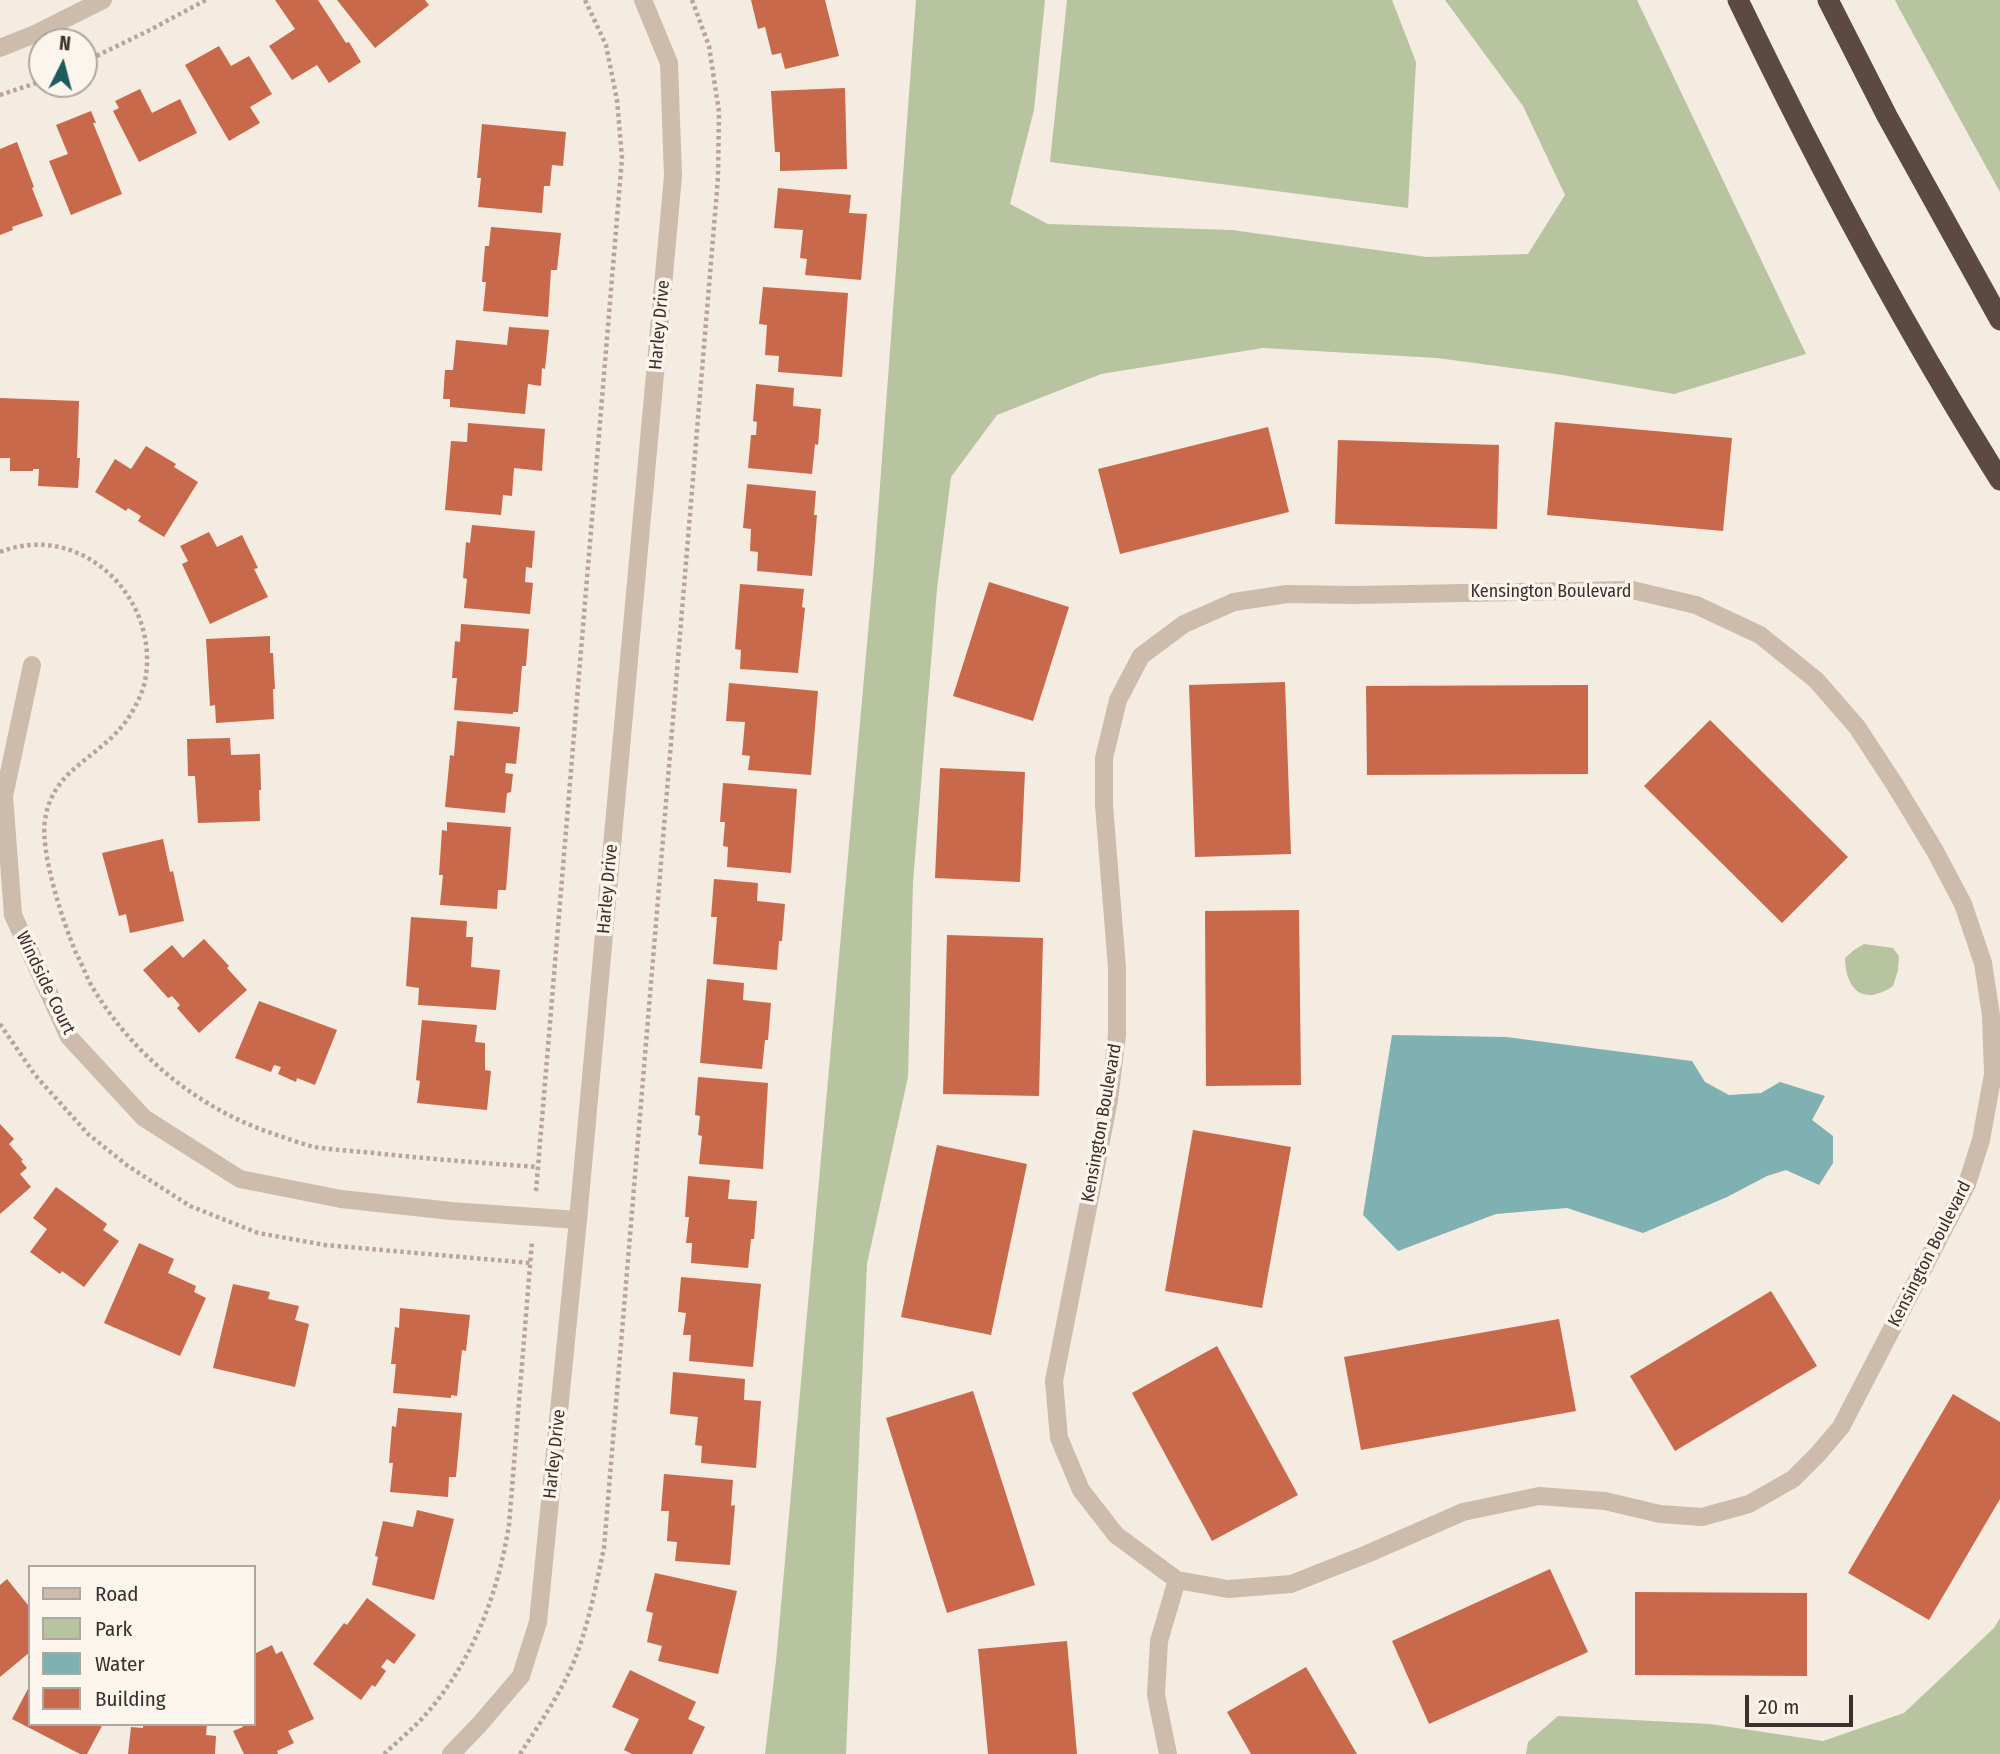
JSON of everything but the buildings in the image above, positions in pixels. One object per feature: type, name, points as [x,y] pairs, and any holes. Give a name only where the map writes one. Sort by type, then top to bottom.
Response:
[{"type":"highway","points":[[1738,0],[1842,205],[1956,410],[2000,480]]},
{"type":"highway","points":[[1828,0],[1887,116],[2000,320]]},
{"type":"street","points":[[0,48],[103,0]]},
{"type":"street","name":"Harley Drive","points":[[451,1754],[522,1676],[538,1622],[578,1220],[673,176],[669,63],[643,0]]},
{"type":"street","name":"Kensington Boulevard","points":[[1632,590],[1696,605],[1760,635],[1816,680],[1857,727],[1895,785],[1963,904],[1983,963],[1991,1015],[1993,1074],[1981,1140],[1967,1184],[1841,1427],[1793,1479],[1749,1504],[1702,1517],[1660,1514],[1605,1501],[1539,1496],[1463,1512],[1291,1584],[1228,1590],[1177,1580],[1116,1535],[1082,1490],[1059,1438],[1054,1381],[1109,1100],[1117,1035],[1118,968],[1104,805],[1104,758],[1118,700],[1141,656],[1184,624],[1234,602],[1287,594],[1632,590]]},
{"type":"street","name":"Windside Court","points":[[32,664],[4,796],[13,915],[69,1037],[144,1118],[240,1179],[341,1199],[452,1211],[578,1220]]},
{"type":"street","points":[[1168,1754],[1156,1695],[1159,1641],[1177,1580]]},
{"type":"path","points":[[98,55],[206,0]]},
{"type":"path","points":[[384,1754],[426,1714],[467,1659],[503,1564],[509,1525],[622,159],[617,100],[606,45],[585,0]]},
{"type":"path","points":[[520,1754],[552,1705],[575,1658],[594,1598],[604,1548],[718,178],[717,98],[709,46],[692,0]]},
{"type":"path","points":[[0,95],[28,86]]},
{"type":"path","points":[[0,552],[39,544],[73,551],[104,568],[124,588],[142,622],[146,648],[145,681],[135,706],[117,732],[67,774],[53,795],[45,821],[46,852],[69,936],[90,982],[122,1028],[166,1074],[211,1107],[262,1130],[312,1146],[538,1167]]},
{"type":"green space","points":[[916,0],[1045,0],[1034,110],[1010,204],[1048,224],[1232,230],[1427,257],[1528,254],[1565,195],[1523,106],[1445,0],[1637,0],[1806,354],[1674,394],[1437,358],[1263,348],[1101,374],[997,415],[951,477],[937,589],[913,882],[908,1077],[867,1264],[846,1754],[765,1754],[776,1661],[874,566]]},
{"type":"green space","points":[[1067,0],[1392,0],[1416,62],[1408,208],[1050,162]]},
{"type":"green space","points":[[1895,0],[2000,0],[2000,192],[1900,10]]},
{"type":"green space","points":[[1864,944],[1893,948],[1899,956],[1893,986],[1873,995],[1858,992],[1853,987],[1846,969],[1845,958]]},
{"type":"green space","points":[[2000,1618],[2000,1754],[1526,1754],[1528,1742],[1558,1716],[1710,1724],[1823,1741],[1904,1713],[1994,1628]]},
{"type":"water","points":[[1392,1035],[1506,1037],[1692,1061],[1705,1082],[1729,1095],[1761,1093],[1780,1082],[1825,1096],[1812,1120],[1833,1136],[1833,1163],[1819,1185],[1786,1170],[1767,1176],[1727,1197],[1643,1233],[1567,1208],[1496,1214],[1398,1251],[1363,1215]]}]
